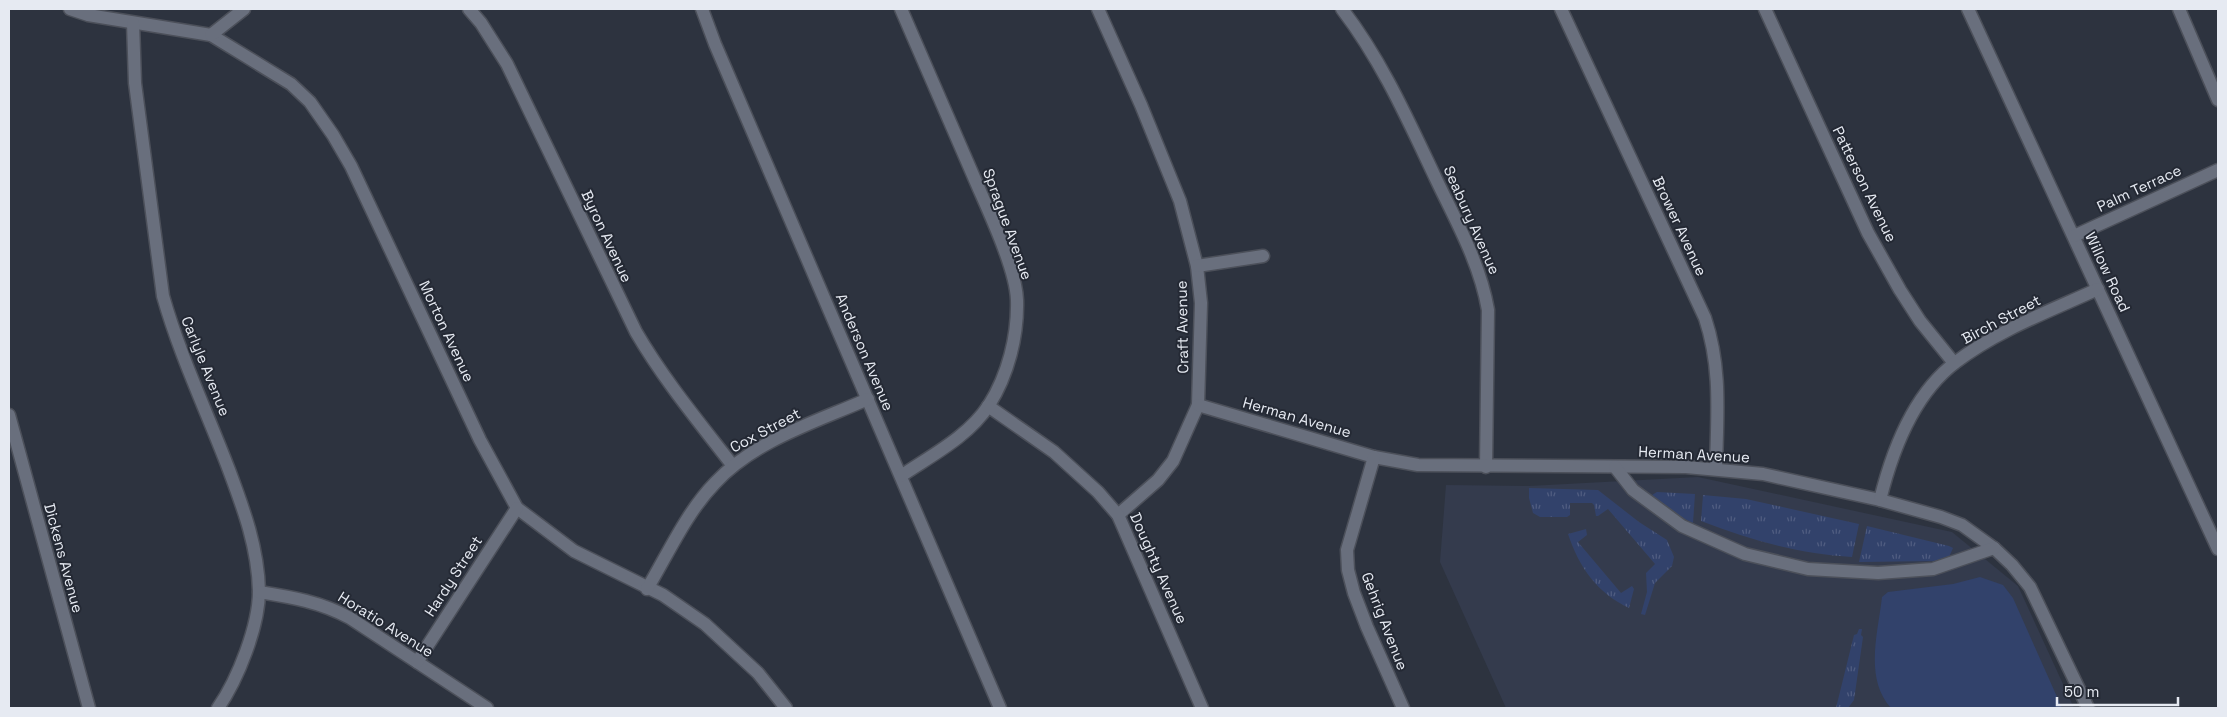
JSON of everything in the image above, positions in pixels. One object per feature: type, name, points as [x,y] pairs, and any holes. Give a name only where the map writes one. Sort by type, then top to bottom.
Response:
[{"type":"street","name":"Morton Avenue","points":[[70,9],[134,23],[211,35],[290,84],[310,102],[333,134],[355,175],[480,440],[517,508],[574,551],[663,596],[691,615],[735,650],[758,673],[786,708]]},
{"type":"street","points":[[211,35],[244,9]]},
{"type":"street","name":"Byron Avenue","points":[[469,9],[481,23],[507,64],[636,332],[678,397],[733,466]]},
{"type":"street","name":"Anderson Avenue","points":[[702,9],[715,44],[1000,708]]},
{"type":"street","name":"Sprague Avenue","points":[[901,9],[990,215],[1013,278],[1017,300],[1013,346],[1004,375],[988,406],[960,438],[901,476]]},
{"type":"street","name":"Craft Avenue","points":[[1098,9],[1169,171],[1189,228],[1197,266],[1201,303],[1198,405],[1173,462],[1158,480],[1118,515]]},
{"type":"street","name":"Seabury Avenue","points":[[1342,9],[1356,27],[1388,78],[1470,250],[1484,289],[1488,310],[1486,467]]},
{"type":"street","name":"Brower Avenue","points":[[1561,9],[1705,318],[1716,360],[1718,403],[1716,469]]},
{"type":"street","name":"Patterson Avenue","points":[[1765,9],[1868,233],[1910,305],[1954,363]]},
{"type":"street","name":"Willow Road","points":[[1968,9],[2218,550]]},
{"type":"street","points":[[2179,9],[2218,100]]},
{"type":"street","name":"Carlyle Avenue","points":[[134,23],[135,83],[162,296],[172,328],[206,410],[247,518],[254,543],[259,592],[251,637],[242,665],[218,708]]},
{"type":"street","name":"Palm Terrace","points":[[2074,236],[2218,170]]},
{"type":"street","points":[[1197,266],[1263,256]]},
{"type":"street","name":"Birch Street","points":[[1880,500],[1894,453],[1909,421],[1934,383],[1954,363],[2002,334],[2098,289]]},
{"type":"street","name":"Cox Street","points":[[647,589],[700,501],[733,466],[778,438],[868,399]]},
{"type":"street","name":"Herman Avenue","points":[[1198,405],[1374,457],[1418,465],[1716,469],[1763,474],[1880,500],[1955,522],[1994,548],[2012,565],[2030,587],[2088,708]]},
{"type":"street","name":"Doughty Avenue","points":[[988,406],[1054,452],[1077,472],[1118,515],[1202,708]]},
{"type":"street","name":"Dickens Avenue","points":[[9,416],[89,708]]},
{"type":"street","name":"Gehrig Avenue","points":[[1374,457],[1347,550],[1348,570],[1354,593],[1367,627],[1403,708]]},
{"type":"street","points":[[1615,467],[1633,490],[1682,526],[1745,554],[1808,569],[1878,573],[1933,569],[1994,548]]},
{"type":"street","name":"Hardy Street","points":[[417,662],[517,508]]},
{"type":"street","name":"Horatio Avenue","points":[[259,592],[304,599],[332,608],[487,708]]},
{"type":"shaded area","points":[[1698,477],[1952,532],[2018,586],[2074,708],[1506,708],[1440,562],[1446,485],[1529,486]]},
{"type":"green space","points":[[1529,488],[1598,490],[1639,522],[1667,540],[1674,557],[1672,566],[1655,583],[1645,615],[1641,614],[1647,592],[1646,573],[1655,564],[1608,509],[1596,516],[1592,503],[1570,503],[1570,515],[1567,517],[1540,517],[1533,513],[1529,498]]},
{"type":"green space","points":[[1657,492],[1695,494],[1693,523],[1656,505],[1652,495]]},
{"type":"green space","points":[[1703,495],[1746,499],[1859,524],[1852,557],[1813,553],[1775,545],[1701,521]]},
{"type":"green space","points":[[1867,526],[1953,548],[1949,557],[1937,561],[1859,562]]},
{"type":"green space","points":[[1586,529],[1587,535],[1578,542],[1621,593],[1632,586],[1634,589],[1629,608],[1599,587],[1584,568],[1572,546],[1568,534]]},
{"type":"green space","points":[[1980,577],[2003,585],[2013,598],[2062,708],[1891,708],[1883,696],[1875,669],[1876,640],[1882,597],[1888,592],[1953,584]]},
{"type":"green space","points":[[1859,629],[1862,629],[1861,635],[1863,637],[1854,700],[1848,708],[1836,708],[1854,635],[1857,634]]}]
